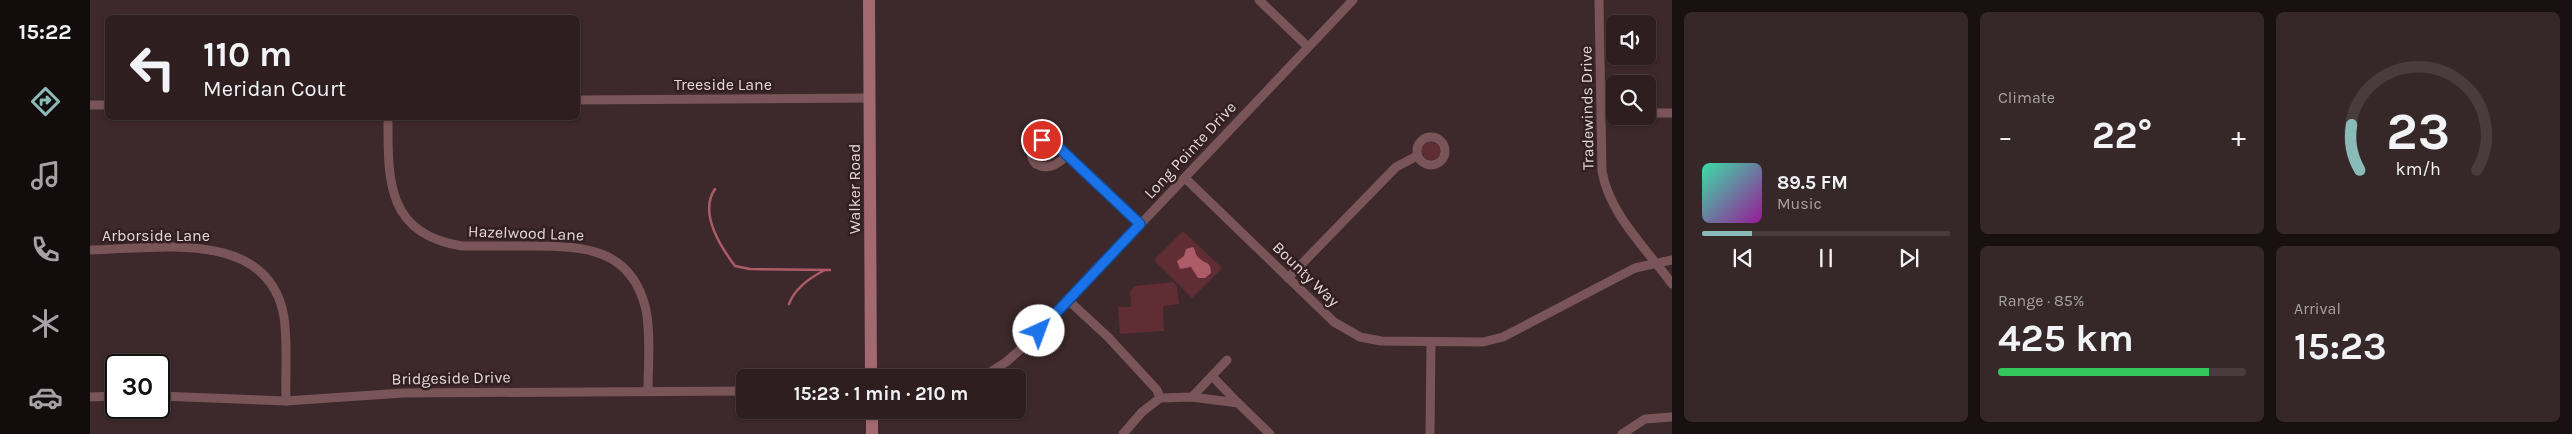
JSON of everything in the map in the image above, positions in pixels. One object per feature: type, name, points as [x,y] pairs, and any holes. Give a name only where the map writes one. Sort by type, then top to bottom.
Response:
[{"type":"street","name":"Walker Road","points":[[869,0],[871,369]]},
{"type":"street","points":[[1259,0],[1308,47]]},
{"type":"street","name":"Long Pointe Drive","points":[[994,369],[1017,353],[1353,0]]},
{"type":"street","name":"Tradewinds Drive","points":[[1599,0],[1602,171],[1604,185],[1617,210],[1672,284]]},
{"type":"street","name":"Treeside Lane","points":[[580,100],[870,98]]},
{"type":"street","points":[[90,105],[105,105]]},
{"type":"street","points":[[1656,113],[1672,113]]},
{"type":"street","points":[[1601,114],[1606,114]]},
{"type":"street","name":"Hazelwood Lane","points":[[388,120],[391,187],[403,213],[423,232],[448,244],[462,246],[580,247],[607,256],[628,274],[640,292],[646,312],[648,391]]},
{"type":"street","points":[[1067,156],[1140,224]]},
{"type":"street","points":[[1288,278],[1396,167],[1417,156]]},
{"type":"street","name":"Bounty Way","points":[[1185,178],[1334,322],[1360,337],[1381,341],[1483,342],[1504,337],[1635,268],[1672,260]]},
{"type":"street","name":"Arborside Lane","points":[[90,250],[199,248],[232,254],[244,260],[266,278],[280,302],[285,330],[286,401]]},
{"type":"street","points":[[1068,300],[1152,382],[1160,398]]},
{"type":"street","points":[[1430,342],[1430,434]]},
{"type":"street","points":[[1192,397],[1227,360]]},
{"type":"street","points":[[1212,376],[1270,434]]},
{"type":"street","name":"Bridgeside Drive","points":[[170,396],[286,401],[403,394],[736,391]]},
{"type":"street","points":[[90,397],[105,396]]},
{"type":"street","points":[[1123,434],[1142,412],[1160,398],[1192,397],[1238,403]]},
{"type":"street","points":[[1622,434],[1645,419],[1672,417]]},
{"type":"street","points":[[872,419],[872,434]]},
{"type":"shaded area","points":[[1431,142],[1437,145],[1440,151],[1437,157],[1431,160],[1425,157],[1422,151],[1425,145]]},
{"type":"shaded area","points":[[1045,145],[1051,148],[1054,154],[1051,160],[1045,163],[1039,160],[1036,154],[1039,148]]},
{"type":"shaded area","points":[[1183,231],[1222,268],[1192,298],[1154,260]]},
{"type":"shaded area","points":[[1193,247],[1198,257],[1210,266],[1211,273],[1205,278],[1198,278],[1191,267],[1180,269],[1177,261],[1184,256],[1186,249]]},
{"type":"shaded area","points":[[1173,282],[1177,286],[1179,304],[1163,306],[1164,331],[1120,334],[1118,307],[1131,307],[1130,292],[1135,286]]},
{"type":"waterway","points":[[715,189],[709,208],[710,218],[723,249],[735,266],[750,269],[830,270]]},
{"type":"waterway","points":[[789,304],[803,284],[825,270]]},
{"type":"route","points":[[1039,331],[1140,224],[1052,141],[1042,140]]}]
